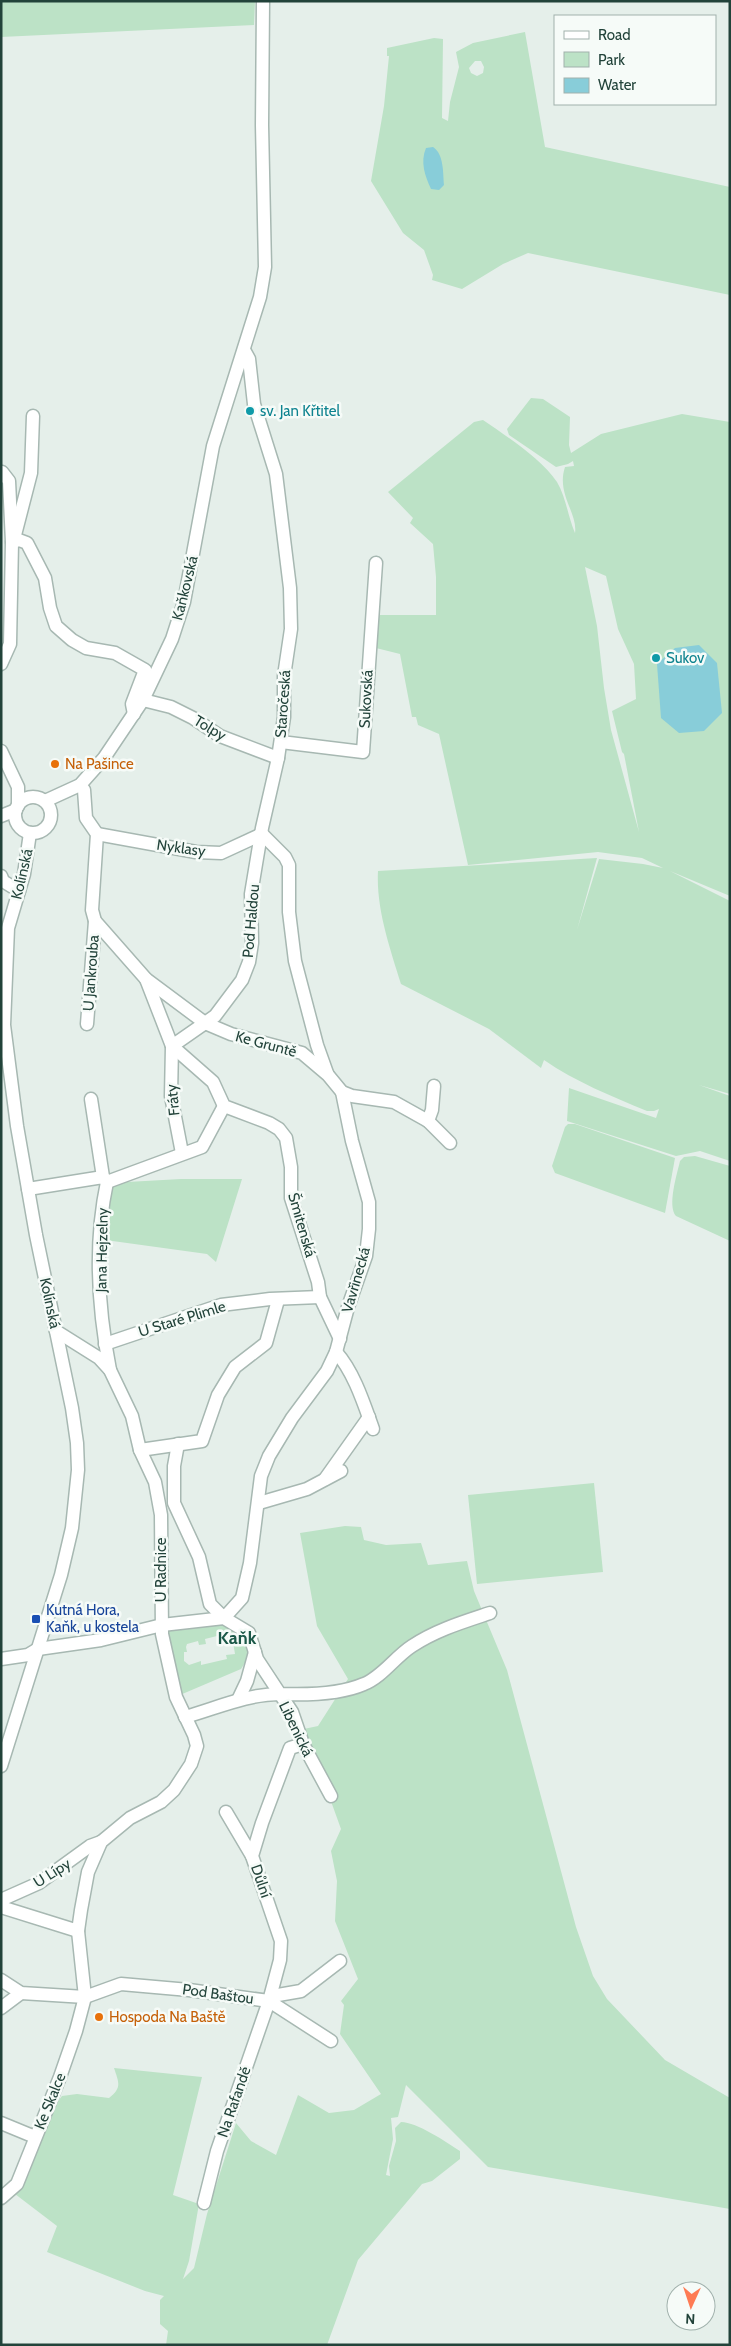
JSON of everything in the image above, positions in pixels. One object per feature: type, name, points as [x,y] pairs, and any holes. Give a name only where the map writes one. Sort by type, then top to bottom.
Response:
[{"type":"street","name":"Kaňkovská","points":[[48,806],[58,797],[80,785],[104,758],[134,714],[143,700],[172,639],[184,602],[213,446],[260,297],[265,267],[262,71],[263,1]]},
{"type":"street","name":"Staročeská","points":[[245,347],[249,359],[252,394],[258,419],[276,474],[290,588],[291,628],[284,676],[284,717],[278,758],[262,834]]},
{"type":"street","points":[[12,542],[26,499],[31,473],[33,416]]},
{"type":"street","points":[[1,664],[10,644],[12,542],[9,481],[2,472]]},
{"type":"street","points":[[12,542],[19,540],[27,542],[36,558],[45,578],[50,608],[56,626],[72,640],[86,648],[115,653],[145,670],[132,704],[134,714]]},
{"type":"street","name":"Sukovská","points":[[281,742],[363,752],[376,563]]},
{"type":"street","name":"Tolpy","points":[[143,700],[171,707],[193,718],[220,736],[278,758]]},
{"type":"street","points":[[1,751],[18,787],[30,797],[48,806],[50,822],[42,831],[30,833],[18,824],[18,787]]},
{"type":"street","points":[[80,785],[84,790],[86,818],[97,834],[92,910],[95,921]]},
{"type":"street","points":[[1,816],[17,808],[30,797]]},
{"type":"street","name":"Kolínská","points":[[1,1766],[61,1575],[72,1528],[78,1470],[77,1443],[72,1408],[15,1117],[4,1025],[8,928],[28,854],[30,833]]},
{"type":"street","name":"Nyklasy","points":[[97,834],[196,852],[220,853],[262,834]]},
{"type":"street","points":[[262,834],[284,856],[290,865],[289,912],[294,952],[317,1045],[328,1075]]},
{"type":"street","name":"Pod Haldou","points":[[205,1023],[215,1016],[228,1000],[242,980],[248,962],[252,943],[252,894],[262,834]]},
{"type":"street","points":[[2,880],[19,891]]},
{"type":"street","name":"Ke Gruntě","points":[[95,921],[146,979],[205,1023],[231,1034],[302,1053],[328,1075],[342,1092]]},
{"type":"street","name":"U Jankrouba","points":[[87,1024],[95,921]]},
{"type":"street","name":"Ke Gruntě","points":[[146,979],[172,1046]]},
{"type":"street","points":[[28,1189],[105,1180],[202,1147],[224,1106],[213,1082],[172,1046],[205,1023]]},
{"type":"street","points":[[302,1053],[317,1045]]},
{"type":"street","name":"Fráty","points":[[172,1046],[171,1096],[182,1153]]},
{"type":"street","points":[[428,1121],[432,1110],[434,1086]]},
{"type":"street","points":[[342,1092],[352,1096],[394,1102],[428,1121],[450,1143]]},
{"type":"street","name":"Vavřinecká","points":[[224,1618],[242,1598],[250,1563],[261,1476],[269,1456],[292,1418],[327,1372],[336,1352],[348,1307],[366,1256],[370,1229],[370,1202],[352,1141],[342,1092]]},
{"type":"street","name":"Jana Hejzelny","points":[[91,1099],[105,1180],[99,1244],[101,1314],[110,1370]]},
{"type":"street","name":"Šmitenská","points":[[224,1106],[269,1122],[279,1129],[286,1138],[291,1167],[291,1198],[318,1282],[322,1302],[340,1339]]},
{"type":"street","name":"U Staré Plimle","points":[[105,1344],[221,1305],[270,1299],[322,1302],[348,1307]]},
{"type":"street","points":[[140,1450],[202,1441],[218,1395],[235,1367],[266,1343],[278,1300]]},
{"type":"street","name":"U Radnice","points":[[56,1331],[99,1358],[110,1370],[132,1416],[140,1450],[155,1482],[161,1515],[162,1625]]},
{"type":"street","points":[[324,1481],[371,1423],[350,1373],[336,1352]]},
{"type":"street","name":"U Radnice","points":[[178,1444],[174,1466],[174,1502],[199,1557],[210,1604],[224,1618]]},
{"type":"street","points":[[259,1503],[290,1495],[341,1472]]},
{"type":"street","points":[[161,1515],[177,1511]]},
{"type":"street","points":[[1,1659],[28,1655],[38,1649],[101,1640],[162,1625],[224,1618],[249,1632],[255,1652],[268,1678],[280,1694],[295,1695],[348,1689],[365,1684],[411,1646],[444,1629],[490,1613]]},
{"type":"street","points":[[162,1625],[167,1663],[176,1697],[186,1717]]},
{"type":"street","points":[[238,1700],[247,1681],[255,1652]]},
{"type":"street","name":"Libenická","points":[[186,1717],[238,1700],[264,1694],[280,1694],[292,1712],[303,1744],[331,1796]]},
{"type":"street","name":"U Lípy","points":[[1,1900],[39,1883],[90,1846],[101,1842],[130,1818],[161,1802],[174,1790],[191,1764],[197,1746],[186,1717]]},
{"type":"street","name":"Důlní","points":[[269,2001],[280,1960],[280,1940],[252,1856],[262,1823],[290,1748],[303,1744]]},
{"type":"street","points":[[226,1812],[252,1856]]},
{"type":"street","points":[[239,1833],[262,1823]]},
{"type":"street","points":[[1,1980],[21,1993],[85,1998],[78,1931],[88,1872],[101,1842]]},
{"type":"street","points":[[1,1907],[78,1931]]},
{"type":"street","name":"Pod Baštou","points":[[85,1998],[122,1984],[189,1990],[269,2001],[278,1995],[301,1991],[340,1961]]},
{"type":"street","points":[[1,2008],[21,1993]]},
{"type":"street","name":"Ke Skalce","points":[[1,2198],[16,2184],[60,2077],[85,1998]]},
{"type":"street","points":[[269,2001],[331,2041]]},
{"type":"street","name":"Na Rafandě","points":[[204,2203],[217,2151],[269,2001]]},
{"type":"street","points":[[1,2123],[35,2137]]},
{"type":"green space","points":[[1,1],[255,1],[254,25],[1,37]]},
{"type":"green space","points":[[525,32],[545,147],[730,187],[730,295],[528,253],[503,264],[462,289],[432,280],[433,275],[424,250],[403,233],[371,181],[384,106],[389,56],[387,56],[387,48],[434,38],[443,39],[442,118],[448,121],[450,102],[459,67],[456,52],[473,43]],"holes":[[[475,61],[481,61],[484,67],[483,73],[477,76],[471,73],[469,68]]]},
{"type":"green space","points":[[531,398],[543,399],[570,417],[569,445],[571,453],[601,434],[682,414],[730,422],[730,896],[670,871],[730,901],[730,1094],[699,1085],[730,1096],[730,1161],[700,1151],[676,1156],[567,1121],[569,1088],[656,1118],[659,1109],[647,1111],[620,1100],[581,1082],[544,1060],[541,1068],[489,1029],[401,984],[392,956],[381,914],[378,871],[597,858],[577,930],[599,859],[663,868],[642,858],[598,852],[468,865],[439,734],[418,725],[416,717],[412,717],[400,654],[376,648],[377,615],[436,615],[436,577],[433,544],[410,523],[413,518],[388,492],[474,422],[483,420],[542,464],[560,488],[575,533],[573,518],[563,486],[565,467],[574,466],[573,461],[556,467],[509,435],[507,429]],"holes":[[[585,567],[606,576],[618,629],[634,664],[636,699],[612,711],[624,754],[639,832],[611,730],[597,626]]]},
{"type":"green space","points":[[568,1124],[575,1124],[675,1158],[665,1213],[555,1173],[552,1166],[565,1127]]},
{"type":"green space","points":[[695,1156],[730,1166],[730,1241],[676,1216],[673,1211],[674,1190],[680,1161],[684,1157]]},
{"type":"green space","points":[[181,1179],[242,1179],[216,1262],[207,1254],[98,1239],[109,1183]]},
{"type":"green space","points":[[594,1483],[603,1572],[477,1584],[468,1495]]},
{"type":"green space","points":[[345,1526],[361,1527],[364,1540],[386,1545],[421,1543],[428,1565],[467,1561],[474,1591],[507,1670],[576,1927],[593,1976],[607,1999],[665,2060],[730,2098],[730,2209],[488,2167],[406,2085],[398,2117],[391,2118],[393,2139],[386,2175],[390,2176],[389,2166],[396,2141],[395,2128],[401,2122],[415,2125],[460,2151],[460,2159],[432,2181],[422,2184],[358,2260],[327,2345],[166,2345],[168,2331],[160,2324],[160,2300],[164,2296],[145,2291],[47,2252],[57,2226],[15,2194],[29,2174],[52,2109],[62,2096],[77,2094],[109,2098],[118,2088],[114,2068],[202,2077],[173,2195],[199,2204],[189,2261],[183,2279],[194,2268],[207,2214],[236,2123],[251,2141],[276,2155],[298,2095],[329,2113],[354,2110],[381,2094],[340,2034],[344,2005],[341,2001],[358,1979],[335,1921],[337,1881],[331,1851],[341,1829],[319,1768],[299,1730],[318,1726],[348,1679],[317,1626],[300,1533]]},
{"type":"green space","points":[[193,1625],[231,1625],[247,1636],[248,1649],[246,1661],[241,1669],[180,1695],[167,1641],[169,1628]],"holes":[[[217,1636],[219,1641],[224,1639],[227,1644],[233,1642],[235,1654],[226,1655],[227,1659],[201,1665],[201,1661],[189,1665],[184,1661],[184,1652],[187,1652],[187,1644],[198,1641],[199,1645],[206,1644],[205,1639]]]},
{"type":"water","points":[[433,147],[437,150],[442,164],[444,185],[439,190],[431,189],[424,169],[423,158],[426,148]]},
{"type":"water","points":[[699,645],[717,663],[722,713],[704,731],[679,733],[661,718],[657,664],[675,648]]},
{"type":"place","name":"sv. Jan Křtitel","points":[[250,411]]},
{"type":"place","name":"Sukov","points":[[656,658]]},
{"type":"place","name":"Na Pašince","points":[[55,764]]},
{"type":"place","name":"Kutná Hora, Kaňk, u kostela","points":[[36,1619]]},
{"type":"place","name":"Hospoda Na Baště","points":[[99,2017]]},
{"type":"district","name":"Kaňk","points":[[237,1638]]}]
